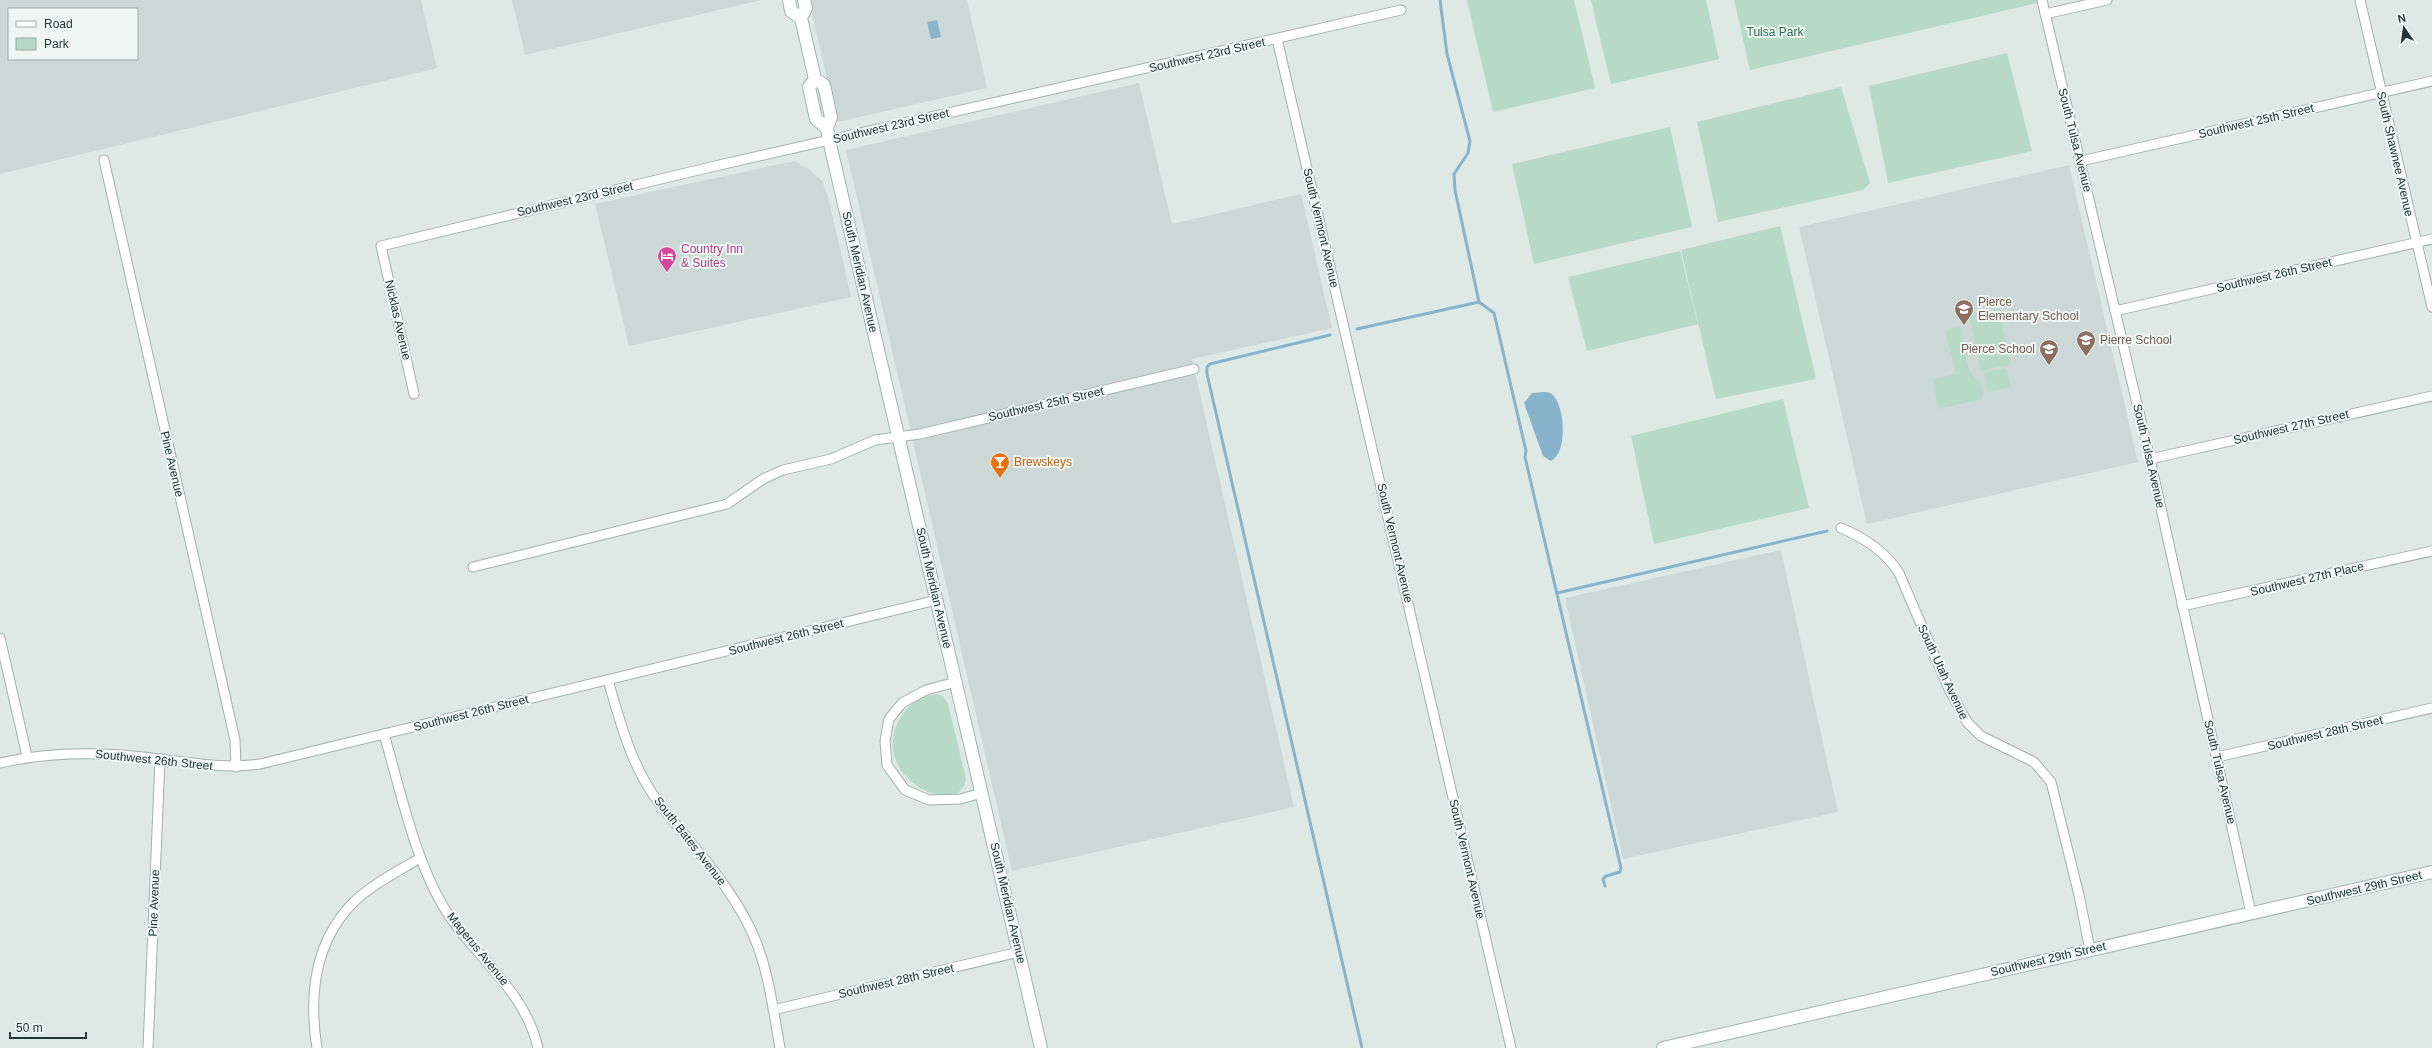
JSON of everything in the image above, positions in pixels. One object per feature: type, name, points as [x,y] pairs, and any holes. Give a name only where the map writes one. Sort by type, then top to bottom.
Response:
[{"type":"main road","name":"South Meridian Avenue","points":[[789,0],[791,11],[801,18]]},
{"type":"main road","name":"South Meridian Avenue","points":[[804,0],[806,8],[801,18],[815,79],[809,87],[816,119],[827,128],[1041,1048]]},
{"type":"main road","name":"Southwest 29th Street","points":[[1663,1048],[2432,872]]},
{"type":"street","name":"South Tulsa Avenue","points":[[2042,0],[2044,14],[2150,459],[2251,913]]},
{"type":"street","points":[[2044,14],[2107,0]]},
{"type":"street","name":"South Shawnee Avenue","points":[[2360,0],[2432,307]]},
{"type":"street","name":"Southwest 23rd Street","points":[[381,246],[829,140],[1401,10]]},
{"type":"street","name":"South Vermont Avenue","points":[[1277,39],[1511,1048]]},
{"type":"street","name":"Southwest 25th Street","points":[[2080,161],[2432,81]]},
{"type":"street","name":"Pine Avenue","points":[[104,160],[235,740],[236,767]]},
{"type":"street","name":"Southwest 26th Street","points":[[2115,311],[2432,239]]},
{"type":"street","name":"Nicklas Avenue","points":[[381,246],[414,394]]},
{"type":"street","name":"Southwest 25th Street","points":[[473,567],[727,504],[763,479],[783,470],[831,459],[875,440],[920,434],[1194,369]]},
{"type":"street","name":"Southwest 27th Street","points":[[2150,459],[2432,396]]},
{"type":"street","points":[[1854,524],[1857,534]]},
{"type":"street","name":"South Utah Avenue","points":[[1841,528],[1857,534],[1891,561],[1899,573],[1950,692],[1967,722],[1981,736],[2034,762],[2051,782],[2079,895],[2090,950]]},
{"type":"street","name":"Southwest 27th Place","points":[[2182,606],[2432,551]]},
{"type":"street","name":"Southwest 26th Street","points":[[0,763],[27,756],[99,753],[160,758],[236,767],[260,764],[937,600]]},
{"type":"street","points":[[0,638],[27,756]]},
{"type":"street","name":"South Bates Avenue","points":[[608,680],[621,725],[632,754],[658,802],[698,849],[732,896],[750,929],[762,962],[780,1048]]},
{"type":"street","points":[[956,682],[926,690],[902,704],[889,718],[885,741],[887,765],[905,790],[929,800],[960,799],[982,793]]},
{"type":"street","name":"Southwest 28th Street","points":[[2217,757],[2432,708]]},
{"type":"street","name":"Magerus Avenue","points":[[384,734],[420,858],[443,906],[506,984],[526,1012],[538,1048]]},
{"type":"street","name":"Pine Avenue","points":[[148,1048],[160,758]]},
{"type":"street","points":[[318,1048],[313,1021],[315,977],[328,936],[350,906],[384,880],[420,858]]},
{"type":"street","name":"Southwest 28th Street","points":[[773,1010],[1019,952]]},
{"type":"shaded area","points":[[0,0],[421,0],[437,68],[0,174]]},
{"type":"shaded area","points":[[512,0],[762,0],[525,55]]},
{"type":"shaded area","points":[[809,0],[967,0],[987,88],[837,122]]},
{"type":"shaded area","points":[[1139,83],[1172,224],[1301,194],[1332,328],[1192,359],[1294,807],[1012,871],[846,150]]},
{"type":"shaded area","points":[[794,161],[809,169],[822,181],[828,196],[851,297],[629,346],[595,204]]},
{"type":"shaded area","name":"Pierce Elementary School","points":[[2069,165],[2138,462],[1867,524],[1799,227]]},
{"type":"shaded area","points":[[1781,550],[1838,812],[1623,859],[1565,598]]},
{"type":"green space","points":[[1467,0],[1574,0],[1595,88],[1493,112]]},
{"type":"green space","points":[[1591,0],[1706,0],[1719,59],[1611,84]]},
{"type":"green space","name":"Tulsa Park","points":[[1734,0],[2037,0],[2037,3],[1750,70]]},
{"type":"green space","points":[[2007,53],[2032,151],[1888,183],[1869,86]]},
{"type":"green space","points":[[1841,87],[1870,183],[1863,190],[1718,222],[1697,122]]},
{"type":"green space","points":[[1670,127],[1692,227],[1534,264],[1512,164]]},
{"type":"green space","points":[[1780,226],[1816,379],[1716,399],[1681,250]]},
{"type":"green space","points":[[1680,251],[1698,324],[1587,351],[1568,277]]},
{"type":"green space","points":[[1999,309],[2010,362],[2008,365],[1981,371],[1969,316]]},
{"type":"green space","points":[[1957,327],[1961,328],[1969,369],[1981,384],[1983,393],[1982,399],[1938,409],[1933,379],[1956,374],[1946,333],[1948,329]]},
{"type":"green space","points":[[2006,368],[2011,387],[1988,392],[1984,372]]},
{"type":"green space","points":[[1783,399],[1809,508],[1654,544],[1631,436]]},
{"type":"green space","points":[[936,694],[943,696],[948,704],[966,779],[960,791],[949,795],[933,794],[918,786],[904,774],[895,758],[893,739],[901,717],[916,701]]},
{"type":"water","points":[[937,20],[941,37],[931,39],[927,22]]},
{"type":"water","points":[[1532,393],[1551,393],[1557,401],[1560,409],[1563,430],[1562,440],[1560,449],[1551,461],[1543,456],[1524,403]]},
{"type":"waterway","points":[[1440,0],[1447,54],[1470,141],[1468,153],[1454,174],[1455,190],[1479,302],[1494,313],[1526,451],[1525,457],[1621,868],[1620,872],[1606,876],[1603,879],[1605,886]]},
{"type":"waterway","points":[[1357,329],[1479,302]]},
{"type":"waterway","points":[[1330,335],[1210,364],[1207,367],[1207,374],[1362,1048]]},
{"type":"waterway","points":[[1557,593],[1827,531]]},
{"type":"place","name":"Country Inn & Suites","points":[[667,273]]},
{"type":"place","name":"Pierce Elementary School","points":[[1964,326]]},
{"type":"place","name":"Pierre School","points":[[2086,357]]},
{"type":"place","name":"Pierce School","points":[[2049,366]]},
{"type":"place","name":"Brewskeys","points":[[1000,479]]}]
